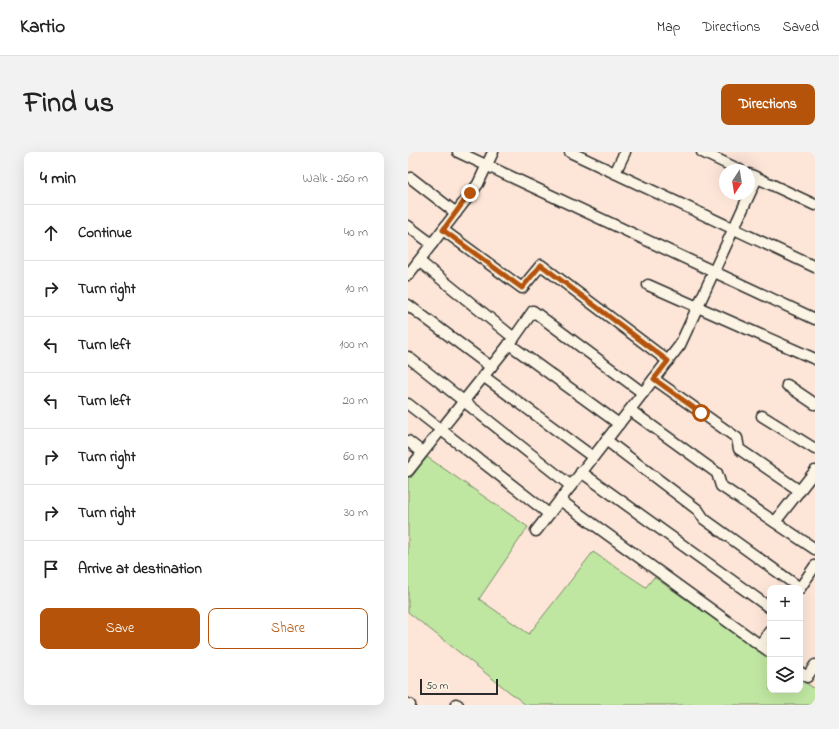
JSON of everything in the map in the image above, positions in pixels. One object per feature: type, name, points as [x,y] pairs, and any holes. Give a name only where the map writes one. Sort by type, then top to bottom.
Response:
[{"type":"street","points":[[458,152],[815,319]]},
{"type":"street","points":[[408,276],[478,184],[493,152]]},
{"type":"street","points":[[570,152],[815,267]]},
{"type":"street","points":[[615,173],[625,152]]},
{"type":"street","points":[[706,153],[728,164]]},
{"type":"street","points":[[755,177],[815,205]]},
{"type":"street","points":[[411,178],[456,213]]},
{"type":"street","points":[[536,531],[680,345],[733,228],[744,200]]},
{"type":"street","points":[[408,226],[432,244]]},
{"type":"street","points":[[443,230],[522,288],[541,265],[668,361]]},
{"type":"street","points":[[419,261],[512,341],[619,424]]},
{"type":"street","points":[[648,285],[815,359]]},
{"type":"street","points":[[408,305],[491,367]]},
{"type":"street","points":[[408,471],[440,429],[512,341],[533,311],[643,393]]},
{"type":"street","points":[[408,356],[571,486]]},
{"type":"street","points":[[483,376],[593,457]]},
{"type":"street","points":[[654,379],[737,438],[739,449],[800,491]]},
{"type":"street","points":[[787,385],[815,404]]},
{"type":"street","points":[[408,404],[549,514]]},
{"type":"street","points":[[630,410],[717,473],[721,486],[815,549]]},
{"type":"street","points":[[762,416],[815,449]]},
{"type":"street","points":[[606,440],[698,510],[704,519],[796,585]]},
{"type":"street","points":[[408,441],[422,452]]},
{"type":"street","points":[[775,522],[815,471]]},
{"type":"street","points":[[581,472],[767,606]]},
{"type":"street","points":[[560,500],[767,650]]},
{"type":"street","points":[[802,585],[815,566]]},
{"type":"street","points":[[760,645],[767,635]]},
{"type":"street","points":[[803,674],[807,677],[815,665]]},
{"type":"green space","points":[[427,457],[528,527],[479,599],[529,634],[593,552],[646,587],[654,577],[767,656],[767,693],[803,693],[803,681],[815,689],[815,705],[526,705],[408,612],[408,475],[411,478]]},
{"type":"route","points":[[470,193],[443,230],[522,288],[541,265],[668,361],[654,379],[701,413]]}]
